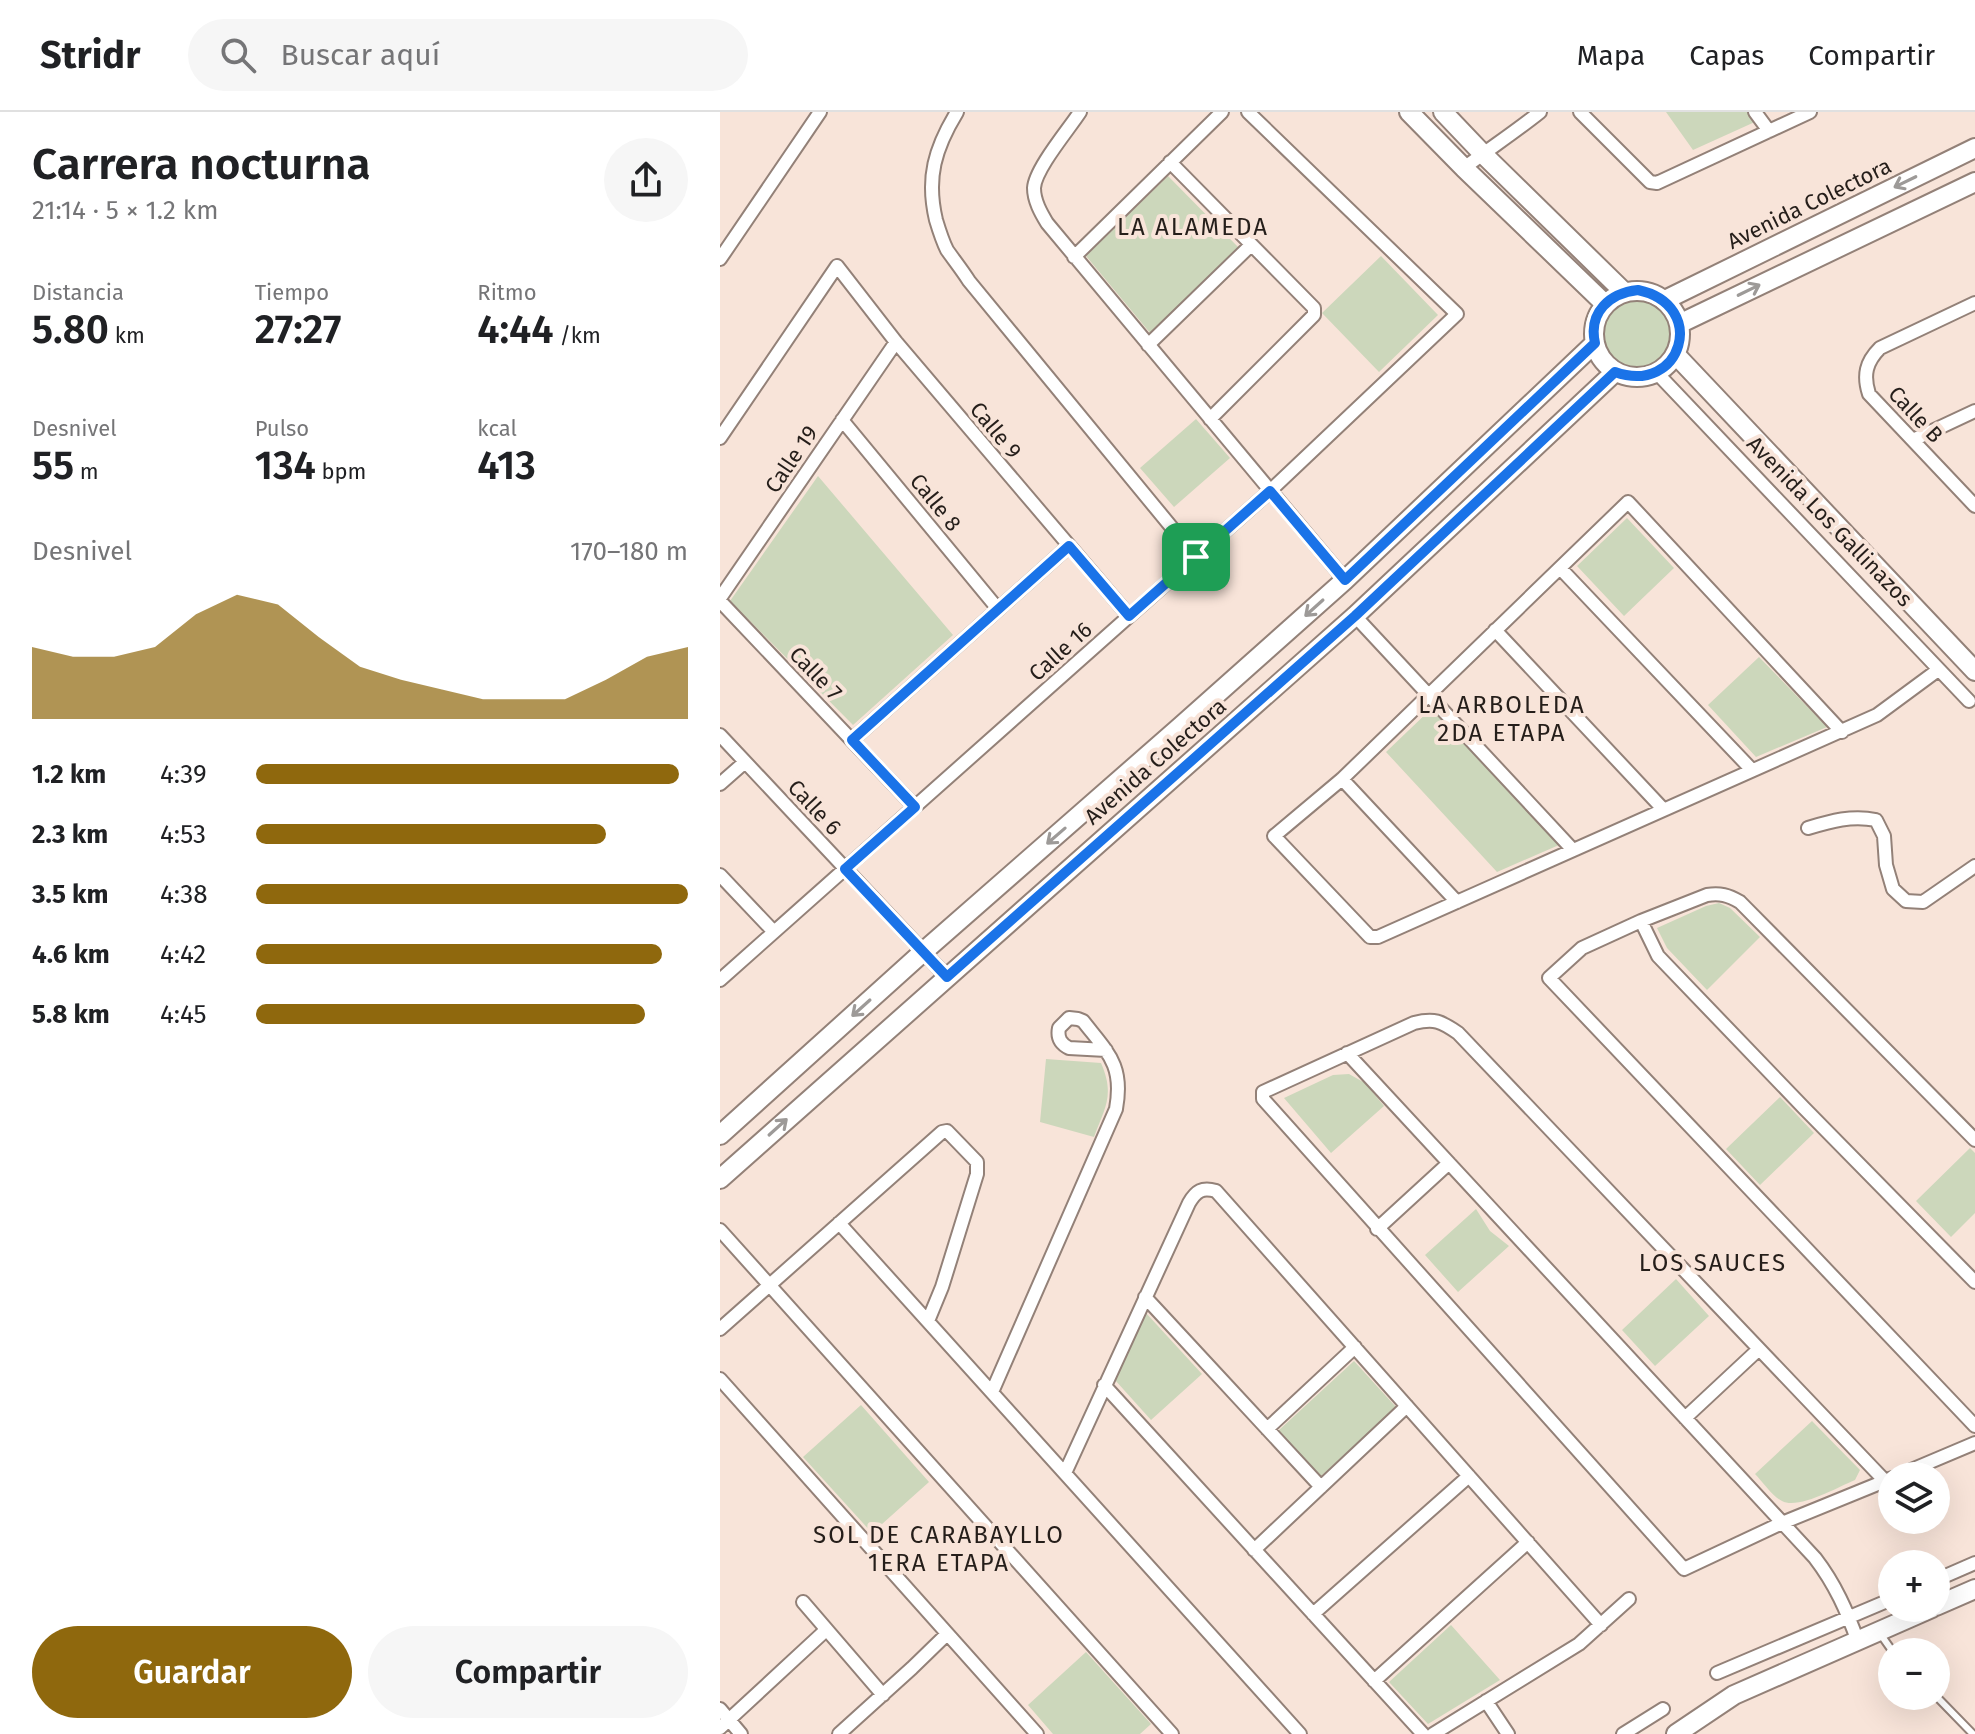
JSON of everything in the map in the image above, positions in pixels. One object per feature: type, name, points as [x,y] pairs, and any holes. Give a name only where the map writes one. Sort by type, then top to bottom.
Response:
[{"type":"street","points":[[720,259],[725,242],[820,112]]},
{"type":"street","points":[[957,112],[934,160],[932,181],[932,203],[947,250],[969,281],[1196,557]]},
{"type":"street","points":[[1080,112],[1038,173],[1034,188],[1037,204],[1047,223],[1345,580]]},
{"type":"street","points":[[1074,257],[1222,112]]},
{"type":"street","name":"Calle 16","points":[[720,980],[1270,491],[1457,314],[1248,112]]},
{"type":"street","points":[[1409,112],[1605,304]]},
{"type":"street","points":[[1443,112],[1624,292]]},
{"type":"street","points":[[1464,168],[1540,112]]},
{"type":"street","points":[[1580,112],[1650,182],[1657,183],[1810,112]]},
{"type":"street","points":[[1755,112],[1769,131]]},
{"type":"street","name":"Avenida Colectora","points":[[1665,300],[1975,148]]},
{"type":"street","points":[[1170,162],[1314,308],[1314,315],[1210,419]]},
{"type":"street","points":[[1679,324],[1975,182]]},
{"type":"street","points":[[1148,345],[1251,245]]},
{"type":"street","name":"Calle 9","points":[[720,438],[837,266],[896,342],[1129,616]]},
{"type":"street","points":[[1638,290],[1665,300],[1679,324],[1680,339],[1667,365],[1644,377],[1629,377],[1615,372],[1604,363],[1593,335],[1595,322],[1605,304],[1624,292],[1638,290]]},
{"type":"street","name":"Calle B","points":[[1975,303],[1880,348],[1871,357],[1865,382],[1869,394],[1975,506]]},
{"type":"street","name":"Calle 19","points":[[720,600],[896,342]]},
{"type":"street","name":"Avenida Colectora","points":[[720,1135],[1345,580],[1595,343]]},
{"type":"street","name":"Avenida Los Gallinazos","points":[[1675,354],[1975,671]]},
{"type":"street","name":"Avenida Colectora","points":[[720,1179],[1355,616],[1615,372]]},
{"type":"street","name":"Avenida Los Gallinazos","points":[[1656,372],[1969,701]]},
{"type":"street","points":[[1913,440],[1975,411]]},
{"type":"street","name":"Calle 8","points":[[842,420],[998,609]]},
{"type":"street","points":[[1842,732],[1628,502],[1342,779],[1274,836],[1370,937],[1378,937],[1842,732],[1877,715],[1938,670]]},
{"type":"street","points":[[852,740],[1069,546]]},
{"type":"street","points":[[1560,568],[1752,770]]},
{"type":"street","name":"Calle 7","points":[[720,600],[915,807]]},
{"type":"street","points":[[1355,616],[1573,850]]},
{"type":"street","points":[[1495,630],[1663,809]]},
{"type":"street","name":"Calle 6","points":[[720,735],[947,977]]},
{"type":"street","points":[[720,784],[745,762]]},
{"type":"street","points":[[1342,779],[1457,902]]},
{"type":"street","points":[[1808,828],[1860,817],[1876,820],[1884,836],[1886,865],[1893,889],[1906,901],[1923,902],[1975,866]]},
{"type":"street","points":[[720,875],[774,932]]},
{"type":"street","points":[[1975,1140],[1740,902],[1730,896],[1718,893],[1707,895],[1641,921],[1582,948],[1549,978],[1975,1426]]},
{"type":"street","points":[[1641,921],[1658,956],[1975,1282]]},
{"type":"street","points":[[1878,1465],[1759,1349],[1458,1033],[1445,1023],[1429,1019],[1414,1023],[1268,1087],[1263,1092],[1263,1099],[1377,1229],[1684,1569],[1782,1523],[1878,1483]]},
{"type":"street","points":[[992,1392],[1116,1109],[1119,1077],[1106,1050]]},
{"type":"street","points":[[1347,1053],[1828,1575],[1858,1642]]},
{"type":"street","points":[[720,1329],[942,1132],[947,1131],[977,1162],[977,1174],[942,1287],[928,1321]]},
{"type":"street","points":[[1377,1229],[1449,1163]]},
{"type":"street","points":[[1065,1473],[1194,1193],[1201,1189],[1216,1191],[1601,1625]]},
{"type":"street","points":[[839,1223],[1300,1734]]},
{"type":"street","points":[[720,1230],[1172,1734]]},
{"type":"street","points":[[1145,1297],[1321,1487]]},
{"type":"street","points":[[1267,1429],[1355,1347]]},
{"type":"street","points":[[1685,1418],[1759,1349]]},
{"type":"street","points":[[720,1379],[1037,1734]]},
{"type":"street","points":[[1104,1385],[1423,1734]]},
{"type":"street","points":[[1254,1550],[1407,1406]]},
{"type":"street","points":[[1929,1462],[1975,1443]]},
{"type":"street","points":[[1313,1614],[1469,1476]]},
{"type":"street","points":[[1374,1681],[1528,1542]]},
{"type":"street","points":[[1950,1574],[1975,1563]]},
{"type":"street","points":[[1950,1600],[1975,1589]]},
{"type":"street","points":[[1433,1734],[1579,1644],[1629,1599]]},
{"type":"street","points":[[803,1602],[883,1695]]},
{"type":"street","points":[[1717,1673],[1878,1605]]},
{"type":"street","points":[[1663,1734],[1682,1730],[1734,1695],[1901,1622]]},
{"type":"street","points":[[725,1724],[826,1630]]},
{"type":"street","points":[[839,1734],[947,1634]]},
{"type":"street","points":[[1486,1701],[1508,1734]]},
{"type":"street","points":[[720,1709],[725,1724],[741,1734]]},
{"type":"street","points":[[1623,1734],[1663,1709]]},
{"type":"lane","points":[[1879,1632],[1882,1638]]},
{"type":"lane","points":[[1950,1710],[1973,1734]]},
{"type":"green space","points":[[1666,112],[1750,112],[1757,121],[1693,150]]},
{"type":"green space","points":[[1168,176],[1239,248],[1151,334],[1086,256]]},
{"type":"green space","points":[[1381,256],[1438,315],[1379,372],[1322,313]]},
{"type":"green space","points":[[1638,296],[1652,299],[1664,307],[1672,319],[1675,333],[1672,347],[1664,359],[1652,367],[1638,370],[1624,367],[1612,359],[1604,347],[1601,333],[1604,319],[1612,307],[1624,299]]},
{"type":"green space","points":[[1196,419],[1230,458],[1174,507],[1140,468]]},
{"type":"green space","points":[[818,476],[953,635],[853,725],[730,601]]},
{"type":"green space","points":[[1627,518],[1674,568],[1624,616],[1577,566]]},
{"type":"green space","points":[[1759,657],[1827,727],[1756,757],[1708,705]]},
{"type":"green space","points":[[1432,708],[1559,845],[1497,872],[1386,752]]},
{"type":"green space","points":[[1719,903],[1730,908],[1760,937],[1707,990],[1667,948],[1657,928]]},
{"type":"green space","points":[[1046,1059],[1101,1063],[1108,1093],[1094,1137],[1040,1122]]},
{"type":"green space","points":[[1349,1074],[1365,1083],[1384,1106],[1331,1153],[1284,1098],[1333,1075]]},
{"type":"green space","points":[[1780,1097],[1814,1133],[1760,1185],[1726,1149]]},
{"type":"green space","points":[[1970,1148],[1975,1153],[1975,1213],[1951,1237],[1916,1201]]},
{"type":"green space","points":[[1476,1209],[1490,1231],[1509,1246],[1458,1292],[1425,1255]]},
{"type":"green space","points":[[1676,1279],[1709,1316],[1655,1366],[1622,1330]]},
{"type":"green space","points":[[1146,1313],[1202,1374],[1151,1420],[1115,1380]]},
{"type":"green space","points":[[1354,1361],[1396,1407],[1320,1477],[1278,1431]]},
{"type":"green space","points":[[861,1405],[929,1482],[872,1533],[803,1457]]},
{"type":"green space","points":[[1812,1421],[1860,1470],[1855,1480],[1818,1496],[1798,1502],[1782,1501],[1755,1474]]},
{"type":"green space","points":[[1451,1625],[1500,1680],[1428,1724],[1389,1682]]},
{"type":"green space","points":[[1086,1652],[1151,1724],[1140,1734],[1053,1734],[1028,1705]]},
{"type":"district","name":"LA ALAMEDA","points":[[1193,227]]},
{"type":"district","name":"LA ARBOLEDA 2DA ETAPA","points":[[1502,719]]},
{"type":"district","name":"LOS SAUCES","points":[[1713,1263]]},
{"type":"district","name":"SOL DE CARABAYLLO 1ERA ETAPA","points":[[939,1549]]},
{"type":"route","points":[[1638,290],[1652,293],[1665,300],[1674,312],[1680,339],[1667,365],[1644,377],[1629,377],[1615,372],[1355,616],[947,977],[845,869],[915,807],[852,740],[1069,546],[1129,616],[1196,557],[1270,491],[1345,580],[1595,343],[1595,322],[1611,298],[1638,290]]}]
